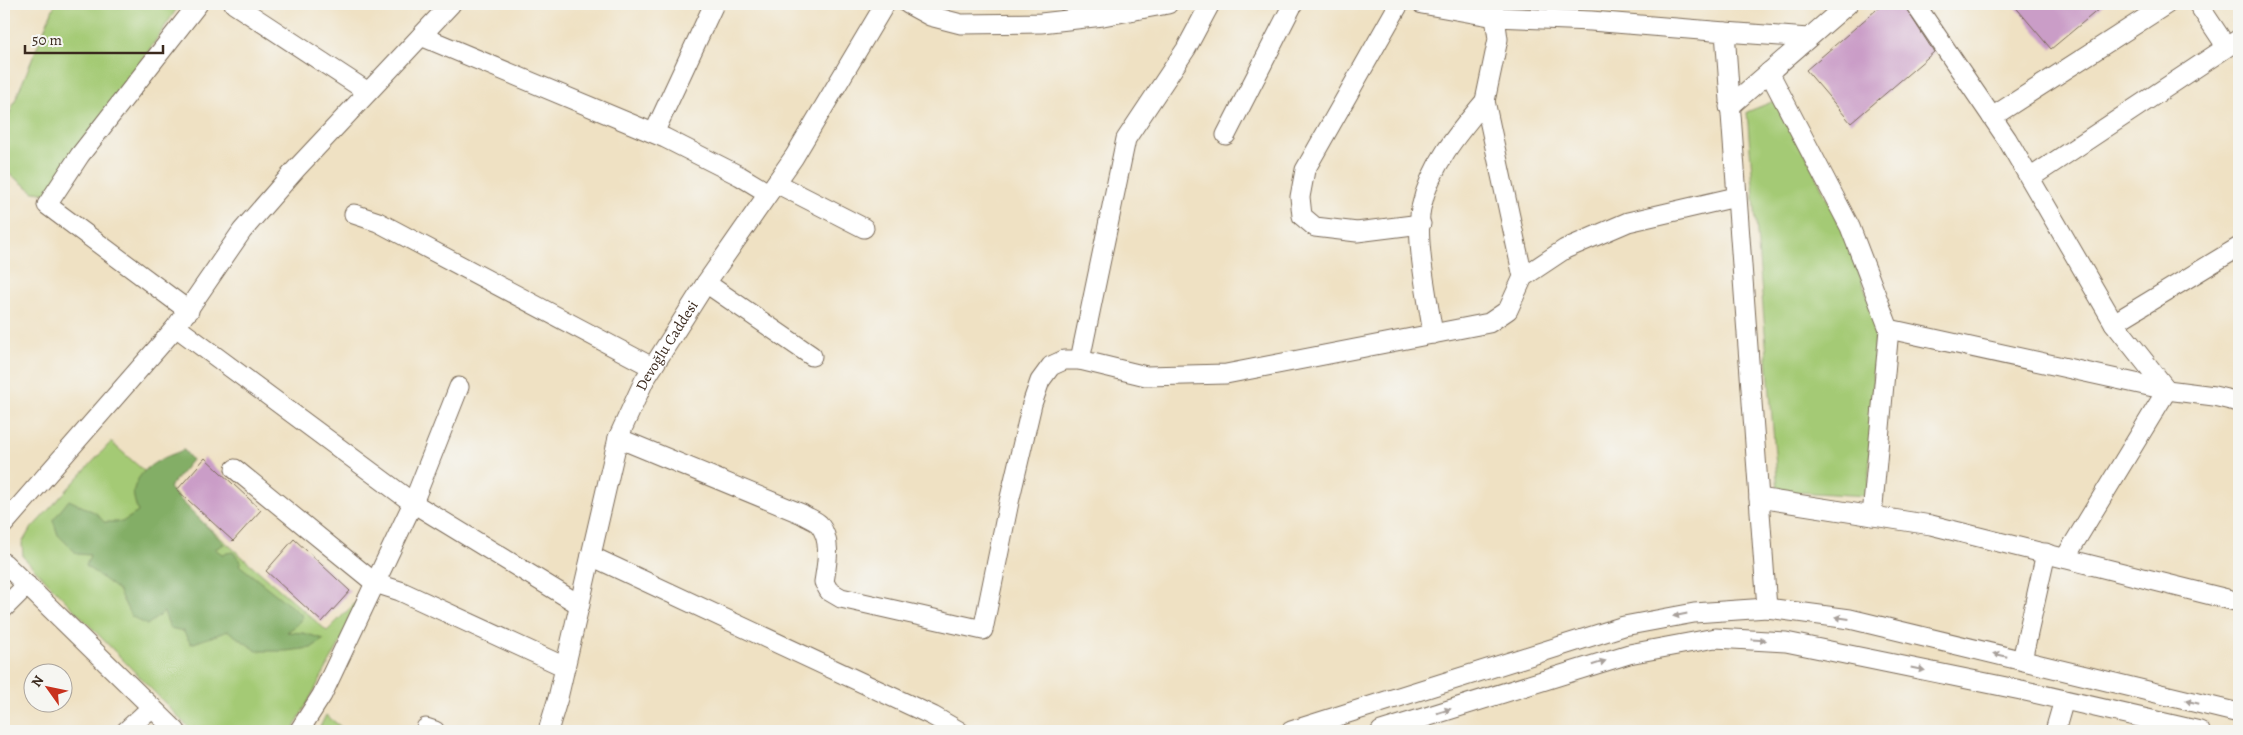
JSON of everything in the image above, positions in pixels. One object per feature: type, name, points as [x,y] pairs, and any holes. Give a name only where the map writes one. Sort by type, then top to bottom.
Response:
[{"type":"street","points":[[189,311],[46,205],[80,155],[198,4]]},
{"type":"street","points":[[234,4],[368,92]]},
{"type":"street","points":[[4,524],[189,311],[242,231],[451,4]]},
{"type":"street","points":[[654,133],[714,4]]},
{"type":"street","name":"Devoğlu Caddesi","points":[[548,731],[580,605],[618,438],[652,367],[706,284],[794,157],[885,4]]},
{"type":"street","points":[[908,4],[930,16],[960,24],[1041,23],[1103,16],[1168,4]]},
{"type":"street","points":[[1080,360],[1126,139],[1186,49],[1210,4]]},
{"type":"street","points":[[1226,135],[1293,4]]},
{"type":"street","points":[[1399,4],[1305,170],[1300,197],[1302,216],[1315,227],[1357,232],[1421,224]]},
{"type":"street","points":[[1422,4],[1495,17],[1591,12],[1724,32],[1808,38]]},
{"type":"street","points":[[1729,107],[1848,4]]},
{"type":"street","points":[[1916,4],[1992,117],[2030,178],[2114,323],[2167,390]]},
{"type":"street","points":[[1992,117],[2167,4]]},
{"type":"street","points":[[2030,178],[2233,43],[2198,4]]},
{"type":"street","points":[[1495,17],[1498,39],[1485,101],[1523,277]]},
{"type":"street","points":[[1724,32],[1767,608]]},
{"type":"street","points":[[421,36],[654,133],[740,176],[864,228]]},
{"type":"street","points":[[1769,72],[1850,227],[1889,329],[1872,516]]},
{"type":"street","points":[[1433,334],[1421,245],[1421,210],[1430,177],[1454,137],[1485,101]]},
{"type":"street","points":[[618,438],[802,514],[818,524],[827,543],[828,560],[824,582],[830,591],[840,598],[983,630],[1009,502],[1032,404],[1040,381],[1051,366],[1064,360],[1080,360],[1146,376],[1226,374],[1489,323],[1508,310],[1523,277],[1565,249],[1628,222],[1736,197]]},
{"type":"street","points":[[354,214],[378,222],[652,367]]},
{"type":"street","points":[[2114,323],[2239,247]]},
{"type":"street","points":[[706,284],[812,356]]},
{"type":"street","points":[[176,327],[413,503],[580,605]]},
{"type":"street","points":[[1889,329],[2167,390],[2214,396],[2239,402]]},
{"type":"street","points":[[299,731],[322,695],[413,503],[459,386]]},
{"type":"street","points":[[2065,558],[2167,390]]},
{"type":"street","points":[[235,469],[375,583],[400,591],[565,666]]},
{"type":"street","points":[[1759,498],[1931,525],[2046,552],[2239,602]]},
{"type":"street","points":[[2022,660],[2046,552]]},
{"type":"street","points":[[591,556],[924,712],[959,731]]},
{"type":"street","points":[[4,563],[176,731]]},
{"type":"street","points":[[4,608],[26,585]]},
{"type":"street","points":[[1291,731],[1624,626],[1694,613],[1767,608],[1850,619],[2239,713]]},
{"type":"street","points":[[1381,731],[1629,654],[1716,638],[1786,642],[2064,700],[2200,731]]},
{"type":"street","points":[[2055,731],[2064,700]]},
{"type":"street","points":[[126,731],[152,707]]},
{"type":"green space","points":[[55,4],[180,4],[57,188],[49,194],[34,192],[4,170],[4,127]]},
{"type":"green space","points":[[1779,99],[1848,242],[1876,319],[1868,496],[1778,491],[1747,112]]},
{"type":"green space","points":[[111,442],[327,631],[356,602],[356,614],[292,731],[192,731],[23,557],[22,543],[29,531]]},
{"type":"green space","points":[[184,450],[192,460],[169,488],[224,544],[215,549],[222,554],[233,552],[241,561],[239,565],[303,616],[297,625],[287,632],[303,633],[324,639],[311,648],[286,651],[257,651],[228,631],[191,644],[183,631],[170,628],[164,612],[147,625],[131,616],[118,590],[86,566],[90,555],[77,554],[58,535],[53,520],[69,500],[96,513],[104,522],[122,522],[138,512],[134,500],[134,491],[137,481],[142,474],[147,468],[161,459]]},
{"type":"green space","points":[[326,715],[346,731],[318,731]]},
{"type":"building","points":[[1883,4],[1903,4],[1934,52],[1851,123],[1806,70]]},
{"type":"building","points":[[2013,4],[2105,4],[2051,49]]},
{"type":"building","points":[[205,458],[261,510],[233,541],[177,490]]},
{"type":"building","points":[[294,539],[350,591],[322,622],[266,571]]}]
